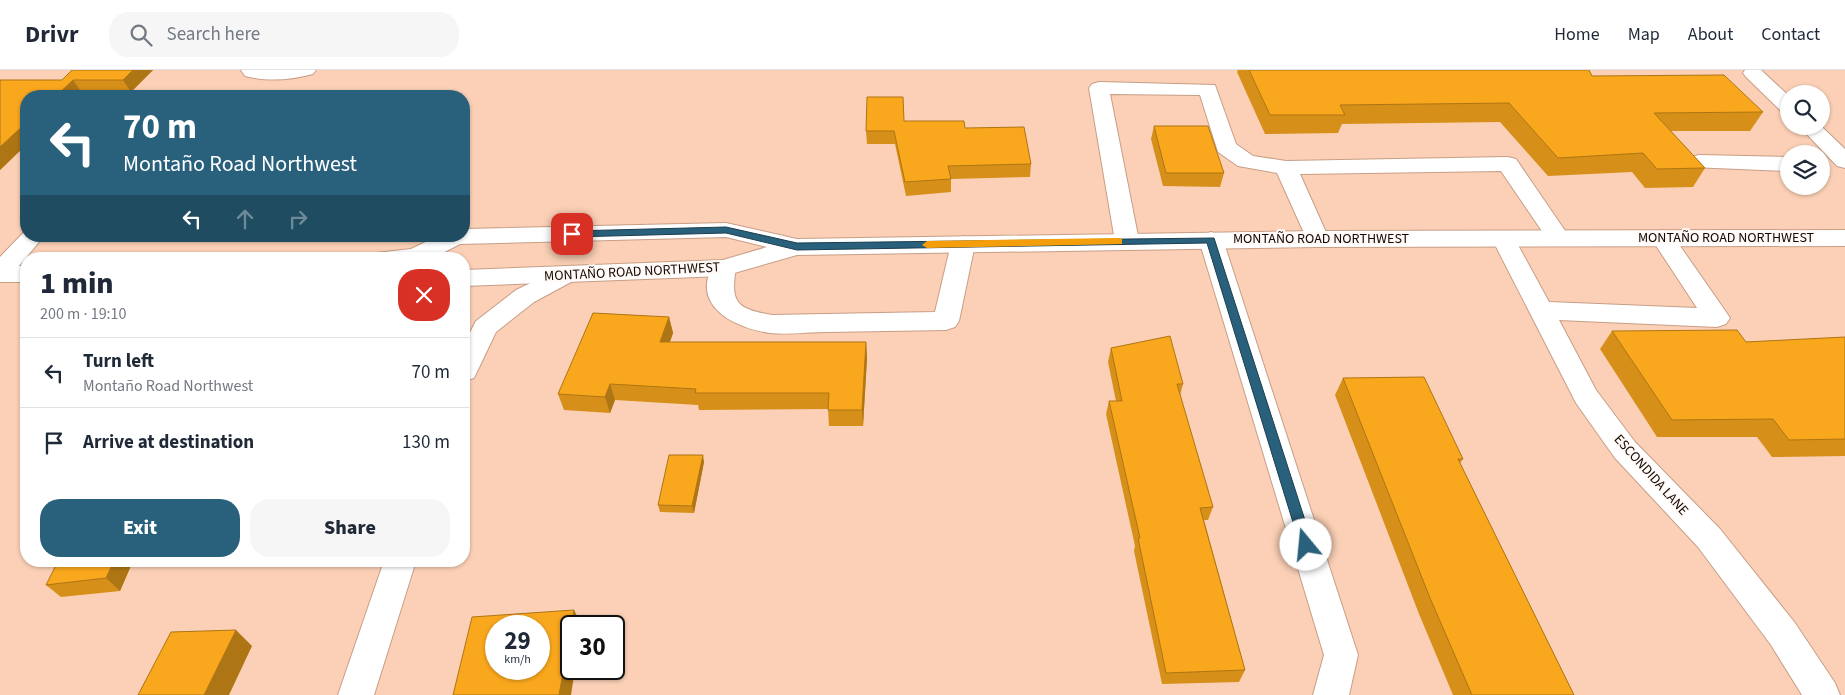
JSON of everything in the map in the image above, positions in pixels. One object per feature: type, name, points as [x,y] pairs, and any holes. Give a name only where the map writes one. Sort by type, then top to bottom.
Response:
[{"type":"main road","points":[[251,70],[252,72],[287,74],[306,70]]},
{"type":"main road","points":[[1752,73],[1780,99]]},
{"type":"main road","points":[[1127,241],[1099,88],[1208,89],[1226,147],[1246,161],[1286,168],[1508,164],[1558,238]]},
{"type":"main road","points":[[1818,135],[1845,163]]},
{"type":"main road","points":[[1699,162],[1780,164]]},
{"type":"main road","points":[[1830,164],[1845,163]]},
{"type":"main road","points":[[1286,168],[1317,239]]},
{"type":"main road","name":"MONTAÑO ROAD NORTHWEST","points":[[470,237],[726,230],[797,246],[1317,239],[1845,238]]},
{"type":"main road","name":"ESCONDIDA LANE","points":[[1504,238],[1586,396],[1625,450],[1709,538],[1783,634],[1822,695]]},
{"type":"main road","points":[[1541,310],[1717,318],[1663,238]]},
{"type":"main road","points":[[1211,240],[1341,655],[1332,695]]},
{"type":"main road","points":[[0,273],[27,242]]},
{"type":"main road","name":"MONTAÑO ROAD NORTHWEST","points":[[427,252],[446,242]]},
{"type":"main road","points":[[724,268],[720,291],[729,310],[750,320],[772,324],[946,321],[964,244]]},
{"type":"main road","name":"MONTAÑO ROAD NORTHWEST","points":[[470,278],[724,268],[797,246]]},
{"type":"main road","points":[[0,273],[20,274]]},
{"type":"main road","points":[[470,358],[485,327],[525,296],[564,275]]},
{"type":"main road","points":[[356,695],[398,567]]},
{"type":"building","points":[[72,70],[133,70],[123,80],[73,80],[62,90],[20,90],[20,129],[0,147],[0,80],[62,80]]},
{"type":"building","points":[[1249,70],[1589,70],[1592,76],[1724,75],[1763,112],[1654,113],[1705,168],[1657,169],[1643,153],[1558,158],[1509,103],[1340,105],[1345,115],[1270,115]]},
{"type":"building","points":[[867,97],[903,97],[904,121],[964,121],[965,128],[1024,127],[1031,164],[948,166],[951,179],[905,182],[894,131],[866,131]]},
{"type":"building","points":[[1154,126],[1208,126],[1224,173],[1166,173]]},
{"type":"building","points":[[593,313],[669,317],[660,342],[866,342],[862,410],[828,410],[829,393],[695,393],[696,389],[610,384],[605,397],[558,394]]},
{"type":"building","points":[[1737,330],[1746,342],[1845,337],[1845,439],[1789,440],[1773,419],[1672,420],[1612,331]]},
{"type":"building","points":[[1170,336],[1183,384],[1177,384],[1213,507],[1200,508],[1245,670],[1166,673],[1138,538],[1140,538],[1109,401],[1122,401],[1111,348]]},
{"type":"building","points":[[1424,377],[1463,459],[1458,459],[1574,695],[1472,695],[1430,598],[1343,378]]},
{"type":"building","points":[[669,455],[703,455],[692,506],[658,505]]},
{"type":"building","points":[[55,567],[111,567],[106,578],[46,585]]},
{"type":"building","points":[[574,610],[573,615],[560,615],[560,680],[562,680],[559,695],[453,695],[472,617],[485,616],[485,680],[550,680],[550,615],[501,615]]},
{"type":"building","points":[[236,630],[204,695],[138,695],[171,632]]},
{"type":"slow traffic","points":[[927,245],[1119,241]]},
{"type":"route","points":[[572,234],[726,230],[797,246],[1211,240],[1306,545]]}]
